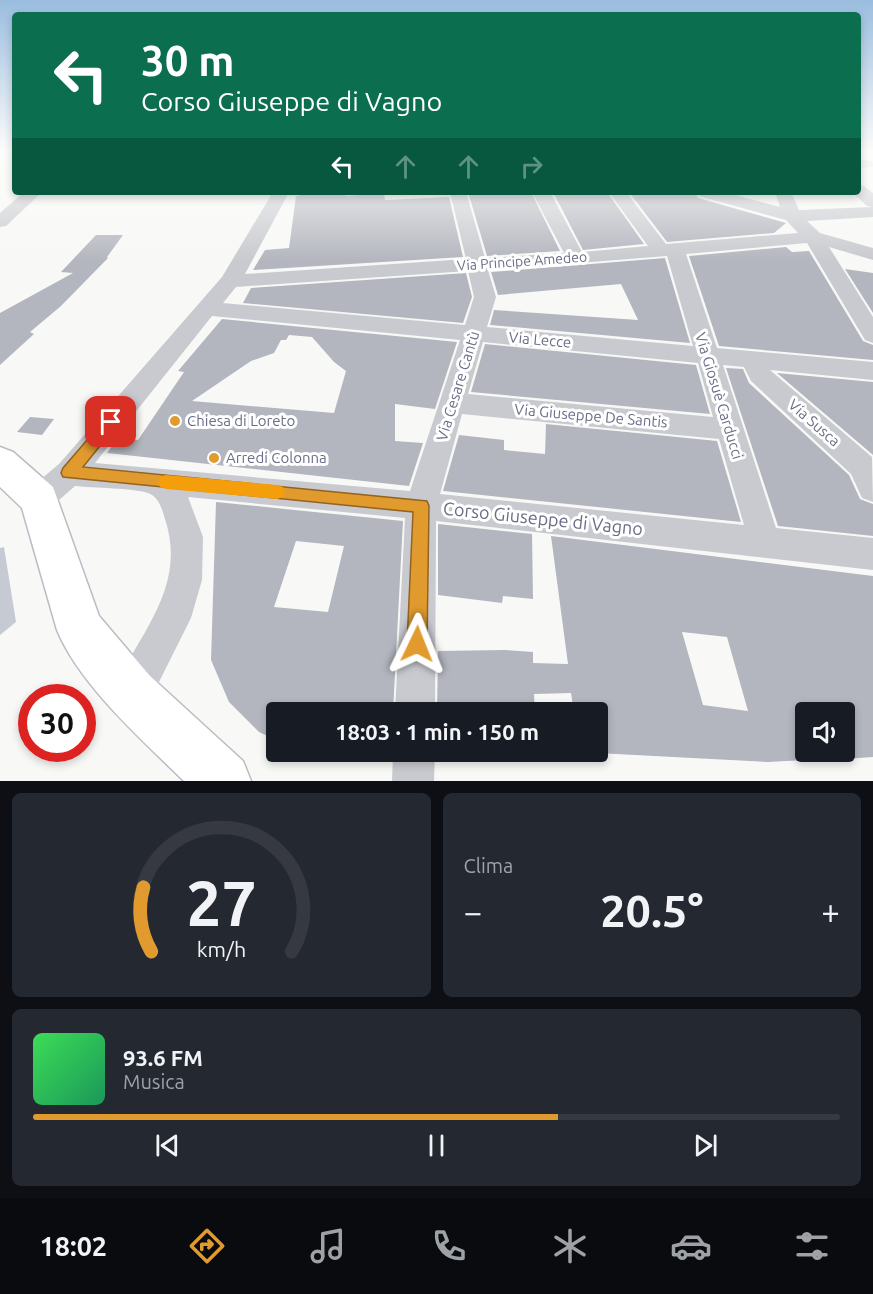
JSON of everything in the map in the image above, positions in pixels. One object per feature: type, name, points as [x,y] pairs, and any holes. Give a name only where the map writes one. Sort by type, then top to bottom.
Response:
[{"type":"street","points":[[861,192],[873,202]]},
{"type":"street","points":[[0,222],[31,195]]},
{"type":"street","points":[[54,486],[230,281],[253,244],[278,195]]},
{"type":"street","name":"Via Cesare Cantù","points":[[415,702],[421,506],[485,297],[459,195]]},
{"type":"street","points":[[542,195],[576,258]]},
{"type":"street","points":[[620,195],[668,250]]},
{"type":"street","points":[[716,195],[792,216],[873,212]]},
{"type":"street","points":[[784,195],[792,216],[813,237],[873,335]]},
{"type":"street","points":[[813,237],[873,254]]},
{"type":"street","name":"Via Principe Amedeo","points":[[230,281],[576,258],[813,237]]},
{"type":"street","name":"Via Giosuè Carducci","points":[[668,250],[706,355],[765,543]]},
{"type":"street","name":"Via Lecce","points":[[207,309],[873,371]]},
{"type":"street","name":"Via Susca","points":[[752,360],[760,375],[862,466],[873,489]]},
{"type":"street","name":"Via Giuseppe De Santis","points":[[453,403],[729,429]]},
{"type":"street","points":[[0,463],[54,486]]},
{"type":"street","points":[[132,694],[179,606],[185,580],[187,537],[173,496],[157,481]]},
{"type":"street","name":"Corso Giuseppe di Vagno","points":[[54,486],[157,481],[421,506],[873,554]]},
{"type":"street","points":[[54,486],[80,630],[132,694],[223,781]]},
{"type":"street","points":[[413,781],[414,762]]},
{"type":"shaded area","points":[[4,547],[16,622],[0,635],[0,548]]},
{"type":"building","points":[[384,195],[385,200],[449,197],[463,257],[253,270],[265,250],[289,248],[296,196]]},
{"type":"building","points":[[469,195],[532,195],[560,251],[487,256]]},
{"type":"building","points":[[555,195],[609,195],[644,244],[583,250]]},
{"type":"building","points":[[631,195],[696,195],[698,198],[786,223],[774,233],[667,242]]},
{"type":"building","points":[[96,235],[123,235],[108,258],[61,306],[30,332],[34,334],[0,365],[0,313],[73,273],[61,272]]},
{"type":"building","points":[[786,247],[792,252],[809,251],[863,341],[873,345],[873,360],[719,346],[689,256]]},
{"type":"building","points":[[665,258],[690,343],[490,325],[494,310],[638,320],[621,284],[498,295],[491,272]]},
{"type":"building","points":[[845,269],[873,273],[873,313]]},
{"type":"building","points":[[466,273],[472,297],[463,323],[243,303],[251,288]]},
{"type":"building","points":[[222,319],[457,342],[435,409],[395,404],[395,441],[423,443],[409,486],[107,453],[118,438],[138,440],[184,372],[178,371]],"holes":[[[289,335],[312,337],[334,362],[346,371],[334,413],[192,401],[251,361],[274,353],[281,340],[286,340]]]},
{"type":"building","points":[[485,344],[696,365],[710,414],[471,392]]},
{"type":"building","points":[[726,368],[743,369],[749,383],[849,475],[860,499],[873,504],[873,536],[778,526]]},
{"type":"building","points":[[777,373],[873,382],[873,455]]},
{"type":"building","points":[[30,417],[54,419],[42,435],[17,432]]},
{"type":"building","points":[[546,424],[717,441],[741,522],[443,491],[459,435],[504,440],[504,450],[545,454]]},
{"type":"building","points":[[216,502],[403,521],[394,702],[266,702],[266,735],[259,732],[229,702],[211,660]],"holes":[[[296,541],[344,546],[328,612],[274,607]]]},
{"type":"building","points":[[438,524],[532,534],[533,599],[503,596],[502,603],[438,595]]},
{"type":"building","points":[[551,536],[873,576],[873,757],[855,758],[855,702],[795,702],[795,761],[768,762],[608,754],[608,702],[572,702],[571,693],[534,694],[534,702],[437,702],[438,651],[533,652],[533,663],[568,664]],"holes":[[[682,632],[727,637],[748,711],[703,705]]]},
{"type":"slow traffic","points":[[166,482],[277,492]]},
{"type":"place","name":"Chiesa di Loreto","points":[[175,421]]},
{"type":"place","name":"Arredi Colonna","points":[[214,458]]},
{"type":"route","points":[[111,422],[69,473],[421,506],[417,644]]}]
